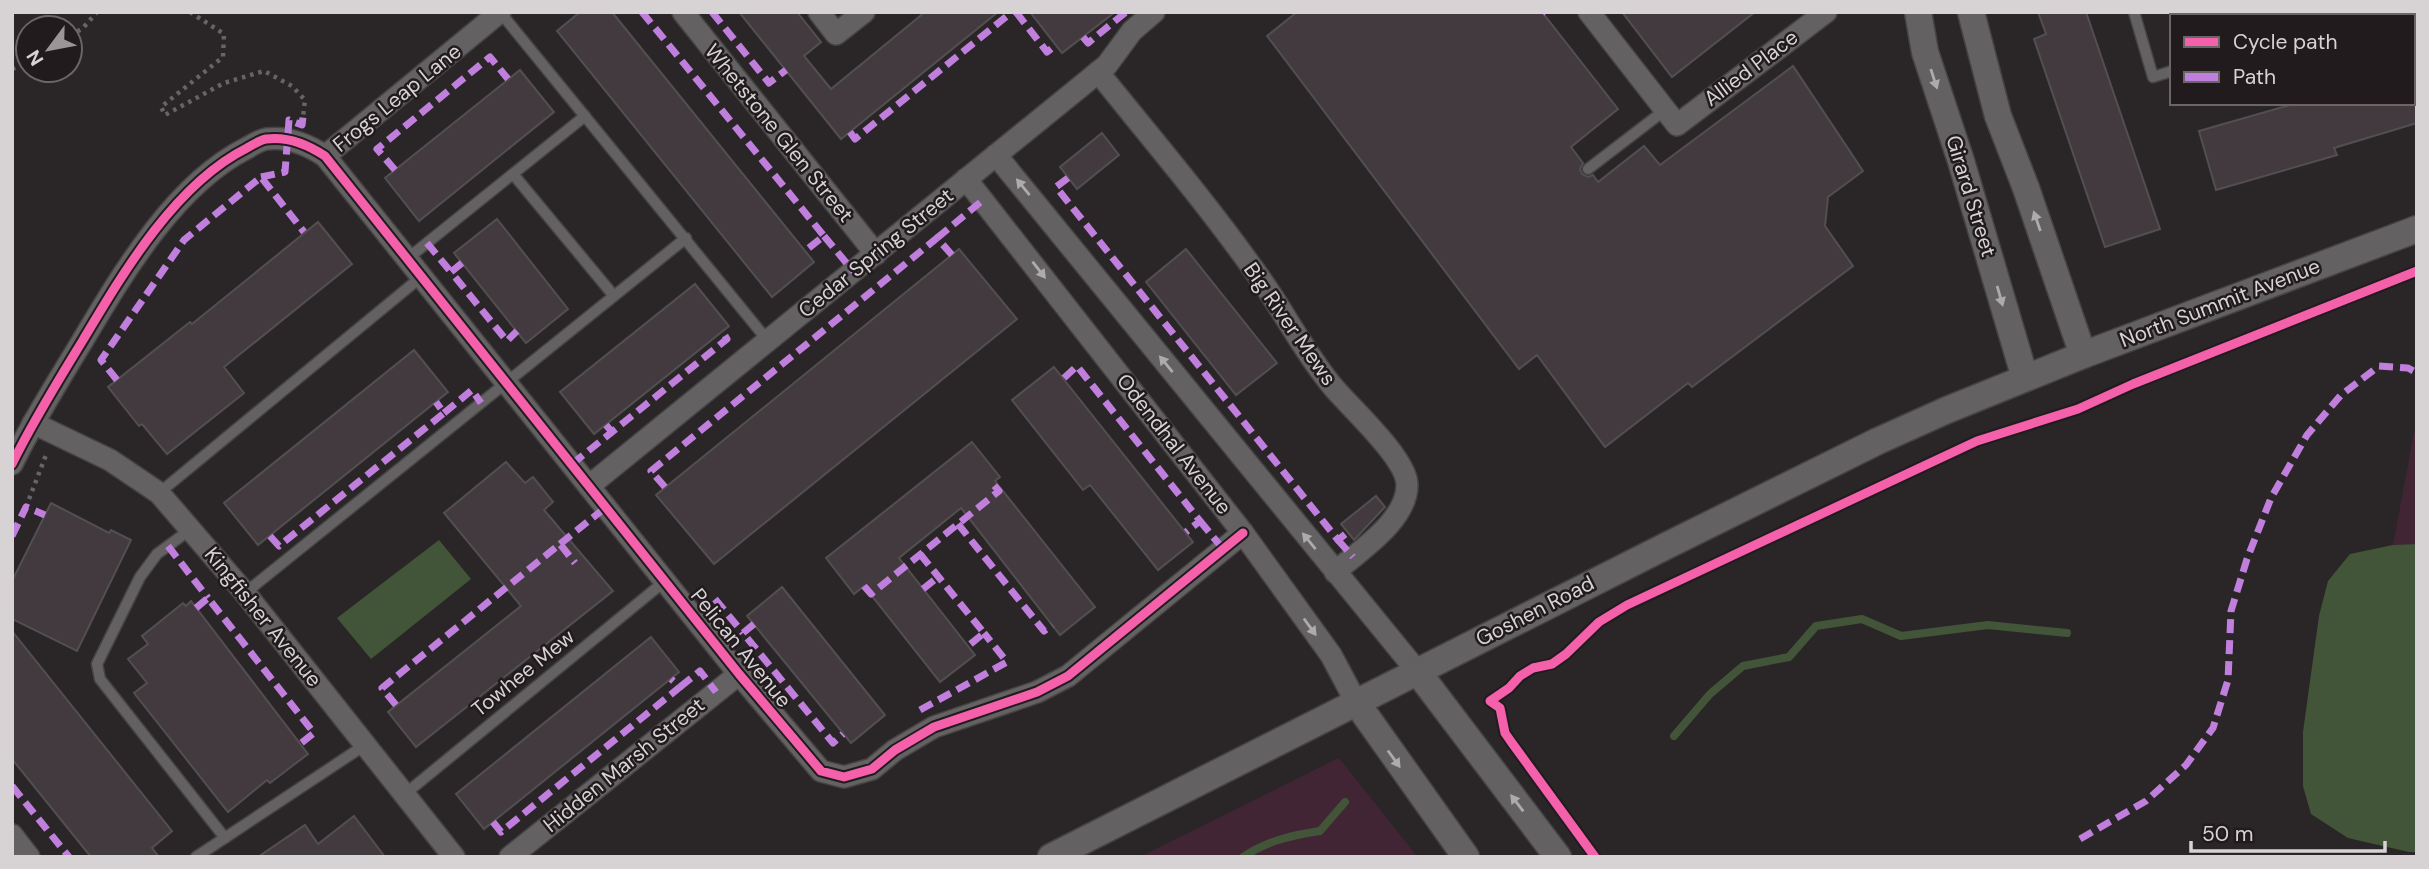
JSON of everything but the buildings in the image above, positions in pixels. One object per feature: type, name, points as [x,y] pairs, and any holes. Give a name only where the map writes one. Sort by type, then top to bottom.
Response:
[{"type":"street","name":"Frogs Leap Lane","points":[[325,156],[500,12]]},
{"type":"street","name":"Whetstone Glen Street","points":[[683,12],[876,254]]},
{"type":"street","points":[[819,12],[836,34],[864,12]]},
{"type":"street","name":"Cedar Spring Street","points":[[589,485],[1107,65],[1132,31],[1154,12]]},
{"type":"street","points":[[1589,12],[1671,117]]},
{"type":"street","name":"Allied Place","points":[[1671,117],[1826,12]]},
{"type":"street","name":"Girard Street","points":[[1919,12],[1925,52],[1961,161],[2025,379]]},
{"type":"street","points":[[1971,12],[1998,116],[2083,355]]},
{"type":"street","name":"Big River Mews","points":[[1098,72],[1259,277],[1332,385],[1400,466],[1407,484],[1402,507],[1390,524],[1335,572]]},
{"type":"street","points":[[12,464],[33,423],[147,238],[188,192],[232,155],[264,139],[292,140],[307,144],[325,156]]},
{"type":"street","name":"Odendhal Avenue","points":[[996,155],[1382,632],[1417,671]]},
{"type":"street","name":"Pelican Avenue","points":[[325,156],[739,674],[821,771],[844,777],[872,769],[895,750],[933,727],[1037,692],[1068,676],[1243,533]]},
{"type":"street","name":"Odendhal Avenue","points":[[966,178],[1243,533],[1331,655],[1356,702],[1388,751],[1466,857]]},
{"type":"street","name":"North Summit Avenue","points":[[2025,379],[2417,229]]},
{"type":"street","name":"Goshen Road","points":[[1051,857],[1822,467],[1947,410],[2025,379]]},
{"type":"street","name":"Kingfisher Avenue","points":[[33,423],[110,460],[159,493],[245,593],[454,857]]},
{"type":"street","points":[[1417,671],[1558,857]]},
{"type":"street","name":"Hidden Marsh Street","points":[[510,857],[739,674]]},
{"type":"street","points":[[12,835],[29,857]]},
{"type":"lane","points":[[500,12],[768,341]]},
{"type":"lane","points":[[2134,12],[2153,77],[2170,72]]},
{"type":"lane","points":[[407,259],[585,116]]},
{"type":"lane","points":[[1588,169],[1671,117]]},
{"type":"lane","points":[[513,174],[614,296]]},
{"type":"lane","points":[[245,593],[685,238]]},
{"type":"lane","points":[[159,493],[421,276]]},
{"type":"lane","points":[[191,529],[157,554],[140,577],[97,664],[100,679],[225,838]]},
{"type":"lane","name":"Towhee Mew","points":[[405,794],[665,581]]},
{"type":"lane","points":[[196,857],[365,745]]},
{"type":"path","points":[[84,27],[97,12]]},
{"type":"path","points":[[190,12],[224,34],[223,57],[161,107],[165,115],[224,83],[264,71],[292,86],[306,100],[303,117]]},
{"type":"path","points":[[26,507],[47,452]]},
{"type":"shaded area","points":[[2417,417],[2417,544],[2393,545]]},
{"type":"shaded area","points":[[439,540],[471,579],[371,659],[337,618]]},
{"type":"shaded area","points":[[2417,544],[2417,852],[2409,852],[2348,838],[2311,814],[2303,786],[2303,732],[2319,616],[2328,581],[2350,554],[2393,545]]},
{"type":"shaded area","points":[[1339,758],[1416,855],[1140,857]]},
{"type":"waterway","points":[[1674,736],[1710,694],[1743,666],[1789,657],[1816,626],[1862,619],[1901,636],[1988,625],[2067,633]]},
{"type":"waterway","points":[[1243,857],[1280,840],[1320,831],[1345,802]]},
{"type":"marked path","points":[[642,12],[824,236],[805,251]]},
{"type":"marked path","points":[[712,12],[769,83],[786,70]]},
{"type":"marked path","points":[[850,132],[855,139],[1012,12]]},
{"type":"marked path","points":[[1016,12],[1047,52],[1056,45]]},
{"type":"marked path","points":[[1083,37],[1088,43],[1126,12]]},
{"type":"marked path","points":[[395,170],[377,149],[490,57],[508,79]]},
{"type":"marked path","points":[[261,177],[285,172],[289,120],[302,125],[303,117]]},
{"type":"marked path","points":[[117,380],[101,360],[184,240],[261,177],[304,232]]},
{"type":"marked path","points":[[1068,178],[1056,187],[1338,540],[1348,532]]},
{"type":"marked path","points":[[937,238],[983,200]]},
{"type":"marked path","points":[[824,236],[854,272]]},
{"type":"marked path","points":[[665,487],[651,471],[937,238],[952,255]]},
{"type":"marked path","points":[[427,243],[451,272]]},
{"type":"marked path","points":[[462,263],[451,272],[507,341],[517,331]]},
{"type":"marked path","points":[[606,425],[612,432],[727,339],[722,331]]},
{"type":"marked path","points":[[1064,378],[1077,366],[1200,521],[1186,532]]},
{"type":"marked path","points":[[2080,839],[2146,801],[2186,765],[2213,728],[2228,680],[2231,611],[2247,559],[2271,498],[2307,435],[2341,395],[2379,366],[2408,368],[2417,373]]},
{"type":"marked path","points":[[444,413],[472,390],[481,403]]},
{"type":"marked path","points":[[270,536],[279,546],[444,413],[436,402]]},
{"type":"marked path","points":[[572,464],[612,432]]},
{"type":"marked path","points":[[864,586],[871,594],[999,491],[992,483]]},
{"type":"marked path","points":[[12,536],[26,507],[45,515]]},
{"type":"marked path","points":[[560,544],[606,507]]},
{"type":"marked path","points":[[1200,521],[1223,549]]},
{"type":"marked path","points":[[958,524],[1044,631],[1052,625]]},
{"type":"marked path","points":[[1338,540],[1353,557]]},
{"type":"marked path","points":[[396,705],[382,688],[560,544],[575,563]]},
{"type":"marked path","points":[[168,546],[208,598]]},
{"type":"marked path","points":[[920,554],[984,633],[968,646]]},
{"type":"marked path","points":[[923,589],[938,577]]},
{"type":"marked path","points":[[196,608],[208,598],[314,733],[300,744]]},
{"type":"marked path","points":[[715,599],[743,633]]},
{"type":"marked path","points":[[754,624],[743,633],[833,743],[843,734]]},
{"type":"marked path","points":[[920,710],[1007,662],[984,633]]},
{"type":"marked path","points":[[680,687],[700,671],[716,692]]},
{"type":"marked path","points":[[493,822],[501,832],[680,687],[671,679]]},
{"type":"marked path","points":[[12,786],[69,857]]},
{"type":"cycle path","points":[[12,464],[46,401],[115,287],[153,232],[174,207],[221,164],[261,140],[282,139],[304,145],[325,156],[739,674],[821,771],[844,777],[872,769],[895,750],[934,727],[1037,692],[1068,676],[1243,533]]},
{"type":"cycle path","points":[[1595,857],[1505,733],[1500,708],[1490,701],[1509,688],[1520,676],[1533,668],[1552,664],[1599,622],[1627,605],[1977,441],[2078,409],[2133,384],[2417,271]]}]
